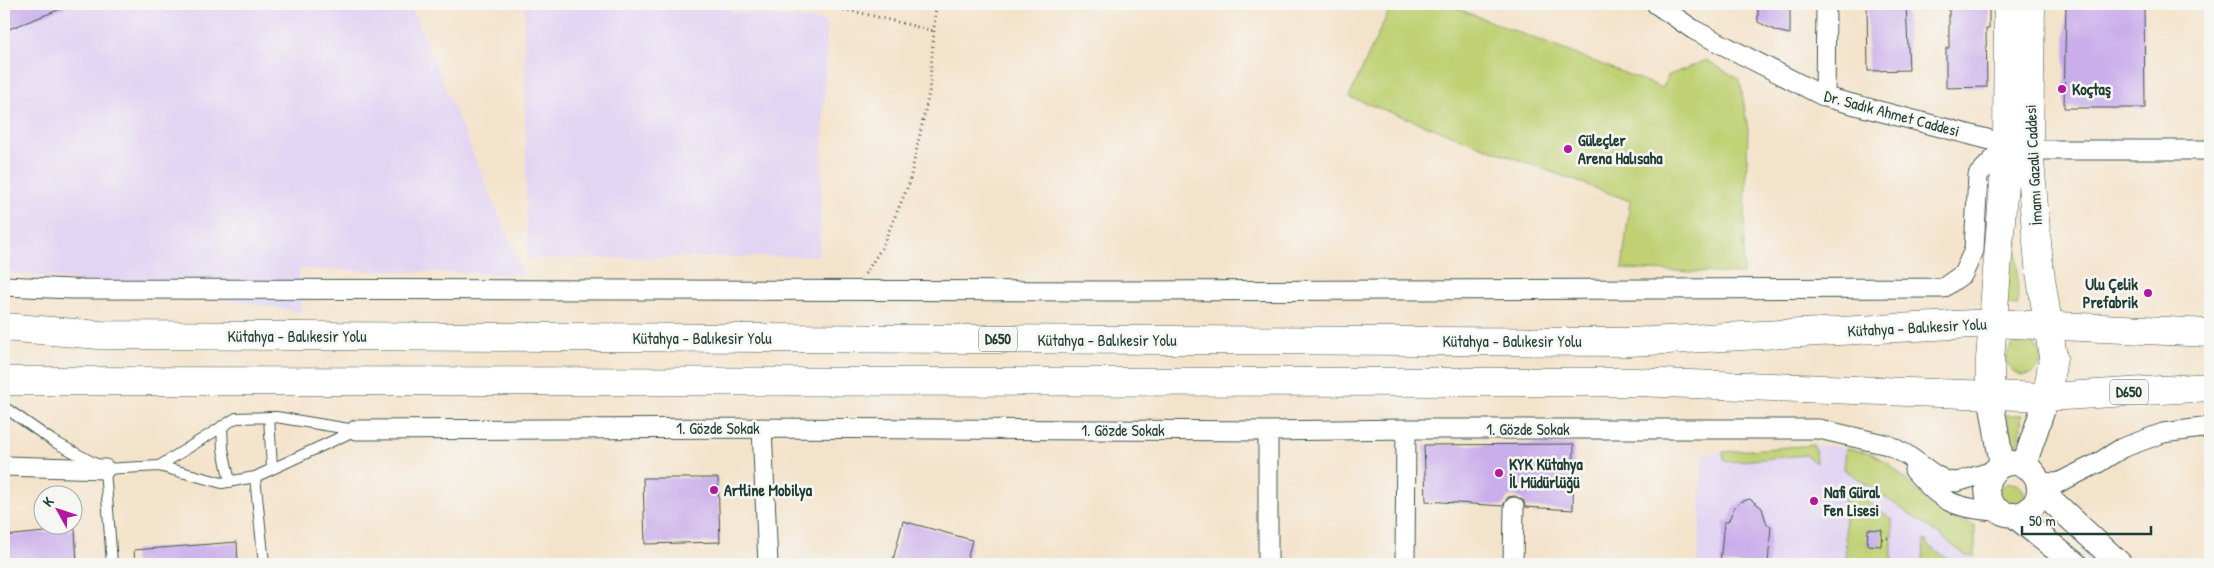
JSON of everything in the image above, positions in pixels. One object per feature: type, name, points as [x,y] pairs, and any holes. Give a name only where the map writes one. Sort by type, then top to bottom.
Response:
[{"type":"main road","name":"İmamı Gazali Caddesi","points":[[2008,4],[2018,148],[2053,357],[2047,397]]},
{"type":"main road","name":"İmamı Gazali Caddesi","points":[[1990,394],[1992,323],[2018,148],[2031,4]]},
{"type":"main road","name":"Kütahya - Balıkesir Yolu","points":[[4,327],[99,335],[1629,342],[1992,323],[2210,333]]},
{"type":"main road","points":[[4,381],[1635,382],[2047,397]]},
{"type":"main road","name":"D650","points":[[2047,397],[2210,387]]},
{"type":"street","name":"Dr. Sadık Ahmet Caddesi","points":[[1656,4],[1694,30],[1825,97],[2018,148],[2210,150]]},
{"type":"street","points":[[1825,97],[1826,4]]},
{"type":"street","points":[[4,286],[72,289],[1526,291],[1944,288],[1963,274],[1974,250],[1978,175],[2018,148]]},
{"type":"street","points":[[1888,445],[1905,459],[1934,492],[1951,503],[1962,508],[2022,514],[2034,504],[2019,475],[1990,394]]},
{"type":"street","points":[[2047,397],[2019,475],[1986,488],[1987,497],[2075,564]]},
{"type":"street","points":[[1888,445],[1947,481],[1957,482],[2019,475],[2058,483],[2098,463],[2122,448],[2163,432],[2210,427]]},
{"type":"street","points":[[762,428],[768,564]]},
{"type":"street","name":"1. Gözde Sokak","points":[[356,430],[762,428],[1268,431],[1406,428],[1819,429],[1888,445]]},
{"type":"street","points":[[1405,564],[1406,428]]},
{"type":"street","points":[[1268,431],[1268,564]]},
{"type":"street","points":[[4,466],[105,469]]},
{"type":"street","points":[[2019,475],[2120,564]]},
{"type":"street","points":[[1513,564],[1514,507]]},
{"type":"lane","points":[[4,407],[53,441],[105,469],[159,466],[222,484],[255,477],[356,430]]},
{"type":"lane","points":[[159,466],[236,418],[269,417],[356,430]]},
{"type":"lane","points":[[269,417],[272,468]]},
{"type":"lane","points":[[222,426],[223,449],[230,482]]},
{"type":"lane","points":[[105,469],[112,564]]},
{"type":"lane","points":[[255,477],[264,564]]},
{"type":"path","points":[[809,4],[856,12],[934,31]]},
{"type":"path","points":[[855,290],[881,249],[909,184],[930,93],[936,4]]},
{"type":"path","points":[[1882,538],[1892,538]]},
{"type":"shaded area","points":[[4,4],[410,4],[524,274],[299,269],[301,312],[206,296],[4,272]]},
{"type":"shaded area","points":[[524,4],[729,4],[731,12],[827,21],[819,256],[527,259]]},
{"type":"shaded area","name":"Nafi Güral Fen Lisesi","points":[[1813,445],[1851,448],[1871,453],[1889,464],[1906,478],[1918,494],[1935,508],[1953,519],[1975,525],[1974,564],[1698,564],[1703,454]]},
{"type":"green space","name":"Güleçler Arena Halısaha","points":[[1392,4],[1445,4],[1663,88],[1667,76],[1707,60],[1740,80],[1748,130],[1743,274],[1622,269],[1630,201],[1349,97]]},
{"type":"green space","points":[[2016,170],[2018,306],[2003,305]]},
{"type":"green space","points":[[2024,341],[2036,346],[2041,358],[2036,370],[2024,375],[2012,370],[2007,358],[2012,346]]},
{"type":"green space","points":[[2006,415],[2022,415],[2018,453],[2012,453]]},
{"type":"green space","points":[[1813,445],[1816,463],[1806,455],[1730,462],[1724,459],[1723,452]]},
{"type":"green space","points":[[1846,448],[1871,453],[1889,464],[1935,508],[1953,519],[1975,525],[1975,556],[1966,556],[1937,533],[1844,469]]},
{"type":"green space","points":[[2011,483],[2021,487],[2025,497],[2021,507],[2011,511],[2001,507],[1997,497],[2001,487]]},
{"type":"green space","points":[[1844,485],[1892,519],[1892,564],[1846,564]]},
{"type":"green space","points":[[1924,540],[1927,541],[1927,545],[1956,564],[1923,564]]},
{"type":"building","points":[[13,4],[71,5],[4,31],[4,8]]},
{"type":"building","points":[[1758,4],[1790,4],[1790,34],[1776,31],[1758,22]]},
{"type":"building","points":[[1867,4],[1906,4],[1909,70],[1868,71]]},
{"type":"building","points":[[1949,4],[1989,4],[1989,29],[1986,29],[1987,87],[1946,88],[1946,48],[1949,48]]},
{"type":"building","points":[[2066,4],[2144,4],[2145,108],[2064,108]]},
{"type":"building","name":"KYK Kütahya İl Müdürlüğü","points":[[1574,444],[1573,510],[1525,507],[1524,501],[1515,496],[1508,497],[1503,506],[1426,501],[1424,445]]},
{"type":"building","points":[[643,478],[718,478],[720,542],[645,544]]},
{"type":"building","points":[[1750,499],[1762,508],[1767,525],[1771,526],[1768,564],[1720,564],[1724,522],[1728,522],[1734,508],[1740,502]]},
{"type":"building","points":[[903,521],[972,540],[966,564],[892,564]]},
{"type":"building","points":[[1868,529],[1882,530],[1881,546],[1867,545]]},
{"type":"building","points":[[32,533],[32,536],[75,536],[77,564],[4,564],[4,536]]},
{"type":"building","points":[[237,542],[238,564],[135,564],[134,550]]},
{"type":"place","name":"Koçtaş","points":[[2062,89]]},
{"type":"place","name":"Güleçler Arena Halısaha","points":[[1568,149]]},
{"type":"place","name":"Ulu Çelik Prefabrik","points":[[2148,293]]},
{"type":"place","name":"KYK Kütahya İl Müdürlüğü","points":[[1499,473]]},
{"type":"place","name":"Artline Mobilya","points":[[714,490]]},
{"type":"place","name":"Nafi Güral Fen Lisesi","points":[[1814,501]]}]
